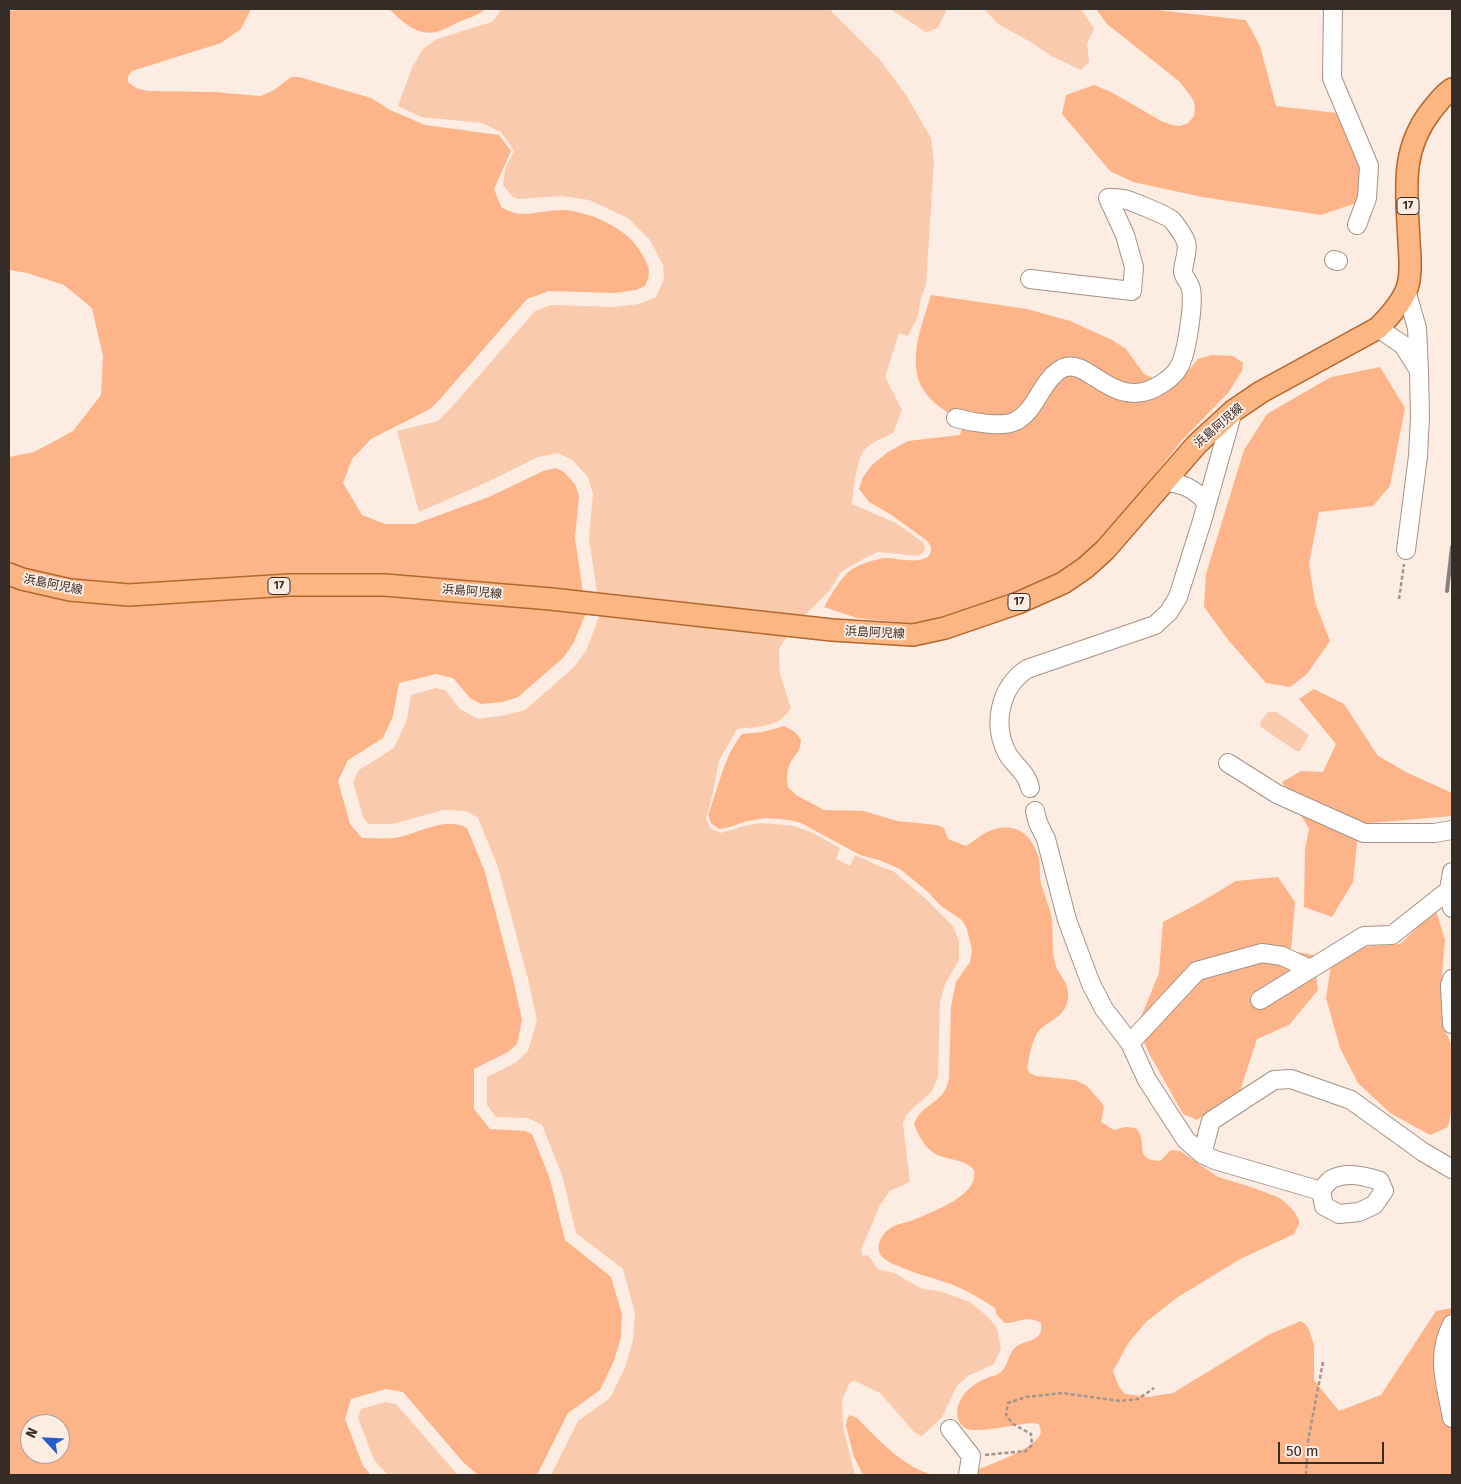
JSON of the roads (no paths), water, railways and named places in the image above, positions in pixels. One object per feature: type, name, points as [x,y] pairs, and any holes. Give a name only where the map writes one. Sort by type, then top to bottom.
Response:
[{"type":"main road","name":"浜島阿児線","points":[[9,574],[22,580],[70,590],[129,595],[289,586],[385,585],[552,599],[832,630],[913,635],[954,625],[1018,602],[1063,583],[1085,568],[1105,550],[1197,444],[1233,411],[1261,392],[1378,328],[1391,314],[1406,290],[1410,270],[1407,174],[1411,147],[1422,123],[1442,96],[1452,89]]},
{"type":"street","points":[[1333,9],[1332,78],[1369,166],[1367,198],[1357,225]]},
{"type":"street","points":[[956,418],[974,423],[1015,422],[1028,411],[1058,371],[1070,366],[1078,368],[1112,388],[1129,393],[1154,388],[1164,382],[1179,367],[1190,319],[1192,288],[1183,274],[1187,243],[1170,218],[1125,199],[1108,198],[1126,235],[1134,267],[1132,291],[1030,279]]},
{"type":"street","points":[[1406,290],[1416,328],[1420,417],[1418,456],[1406,550]]},
{"type":"street","points":[[1378,328],[1403,344],[1419,372]]},
{"type":"street","points":[[1030,788],[1028,778],[1016,766],[1000,736],[1002,702],[1010,684],[1027,669],[1155,625],[1169,612],[1178,597],[1233,411]]},
{"type":"street","points":[[1164,482],[1179,483],[1195,491],[1207,502]]},
{"type":"street","points":[[1228,762],[1277,794],[1364,834],[1434,833],[1452,830]]},
{"type":"street","points":[[1035,811],[1038,823],[1046,839],[1067,920],[1091,984],[1104,1009],[1130,1042],[1152,1088],[1186,1140],[1202,1154],[1215,1160],[1321,1191]]},
{"type":"street","points":[[1452,872],[1449,890],[1452,908]]},
{"type":"street","points":[[1260,1000],[1364,936],[1392,935],[1449,890]]},
{"type":"street","points":[[1130,1042],[1196,971],[1262,954],[1282,956],[1310,969]]},
{"type":"street","points":[[1452,979],[1450,985],[1452,1024]]},
{"type":"street","points":[[1202,1154],[1211,1121],[1274,1080],[1291,1079],[1351,1100],[1423,1152],[1452,1169]]},
{"type":"street","points":[[1452,1324],[1443,1349],[1442,1367],[1449,1390],[1452,1414]]},
{"type":"street","points":[[950,1429],[971,1456],[968,1475]]},
{"type":"railway","points":[[1447,591],[1452,547]]}]
